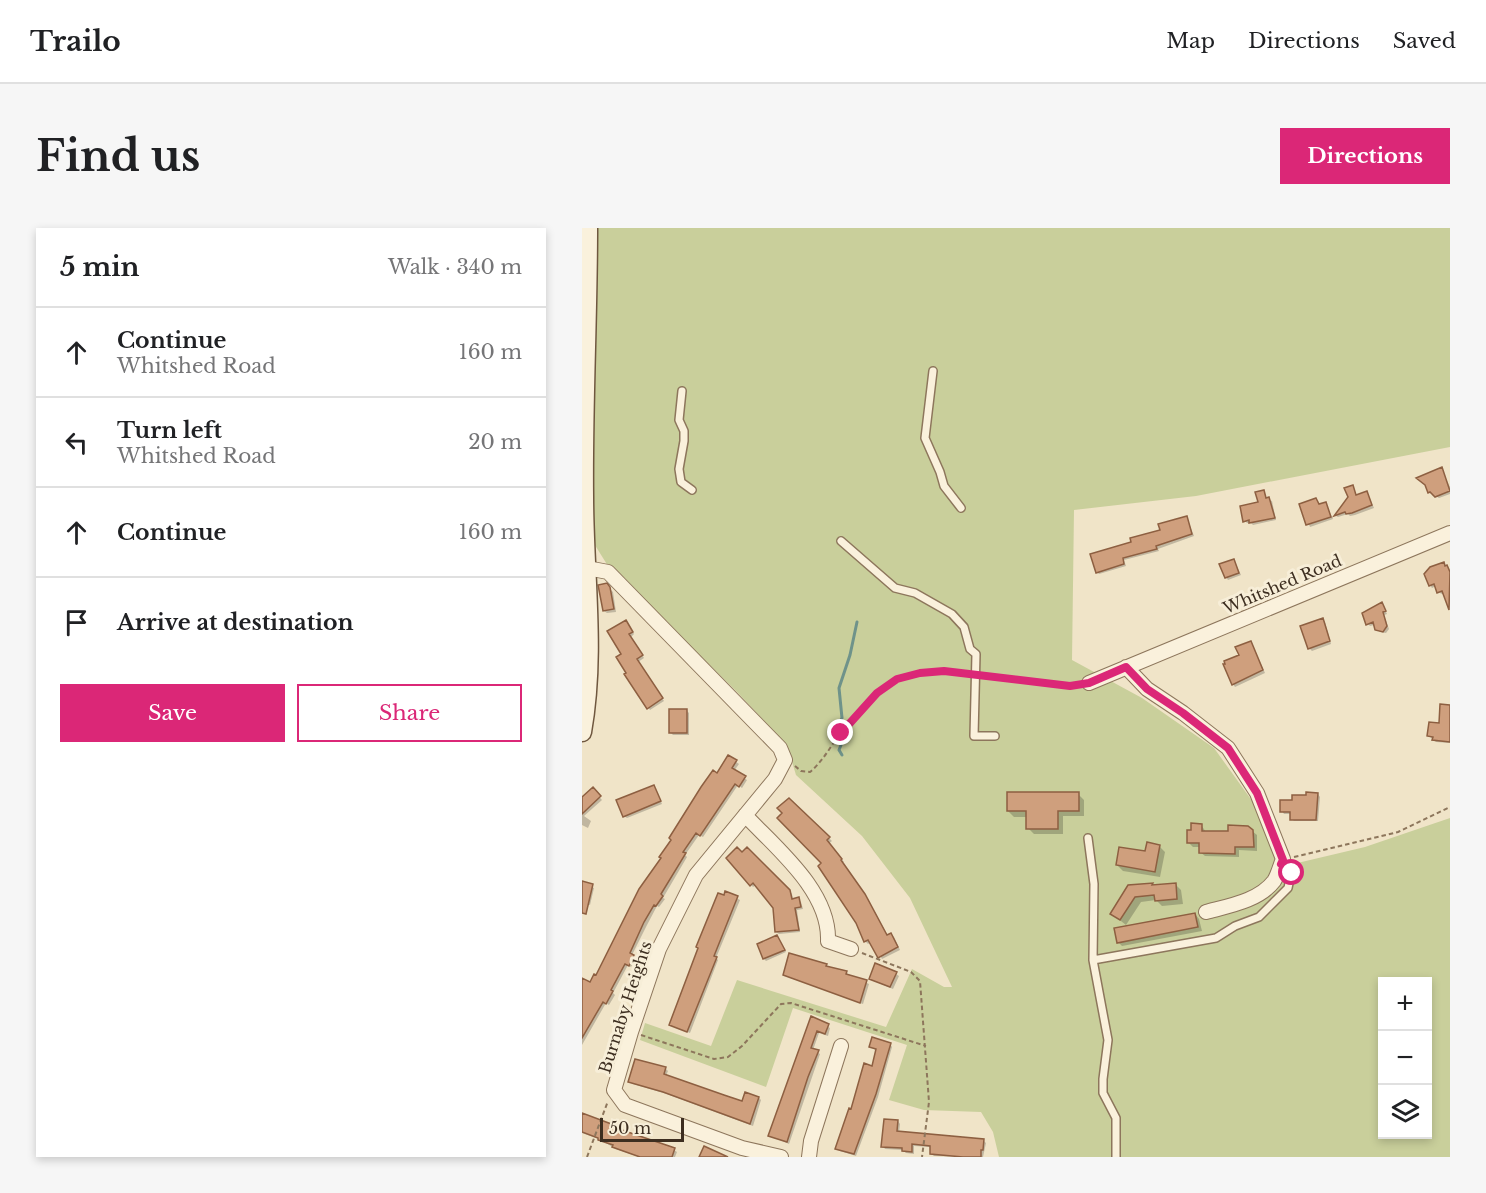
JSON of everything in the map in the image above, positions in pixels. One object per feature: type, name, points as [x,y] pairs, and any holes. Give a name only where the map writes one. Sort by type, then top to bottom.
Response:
[{"type":"main road","points":[[582,732],[589,679],[590,631],[584,495],[584,349],[588,228]]},
{"type":"street","name":"Whitshed Road","points":[[1089,683],[1450,533]]},
{"type":"street","points":[[587,568],[608,572],[780,748],[785,760]]},
{"type":"street","points":[[1126,667],[1147,689],[1228,748],[1257,793],[1282,862],[1274,880],[1262,892],[1238,904],[1206,912]]},
{"type":"street","name":"Burnaby Heights","points":[[782,1157],[740,1153],[625,1105],[614,1090],[659,950],[696,875],[775,779],[785,760]]},
{"type":"street","points":[[745,815],[811,885],[828,927],[828,941],[851,949]]},
{"type":"street","points":[[809,1157],[811,1141],[841,1046]]},
{"type":"lane","points":[[933,371],[925,438],[944,486],[961,508]]},
{"type":"lane","points":[[682,391],[679,420],[684,431],[684,441],[679,469],[681,482],[692,490]]},
{"type":"lane","points":[[841,541],[896,588],[915,593],[952,614],[961,622],[970,649],[976,654],[974,736],[995,736]]},
{"type":"lane","points":[[1088,838],[1094,884],[1093,960],[1104,1008],[1108,1040],[1103,1079],[1104,1094],[1116,1118],[1116,1157]]},
{"type":"lane","points":[[1093,960],[1216,938],[1235,926],[1259,917],[1288,888],[1292,869],[1282,862]]},
{"type":"path","points":[[785,760],[801,771],[810,772],[877,693],[897,679],[920,673],[944,671],[1070,686],[1089,683]]},
{"type":"path","points":[[1282,862],[1398,832],[1450,807]]},
{"type":"path","points":[[851,949],[912,972],[920,981],[929,1102],[922,1157]]},
{"type":"path","points":[[631,1032],[714,1059],[728,1057],[742,1046],[781,1004],[791,1003],[926,1046]]},
{"type":"path","points":[[587,1157],[606,1105],[614,1090]]},
{"type":"green space","points":[[596,228],[1450,228],[1450,447],[1196,496],[1074,510],[1072,660],[1142,698],[1214,748],[1286,848],[1289,865],[1365,847],[1450,818],[1450,1157],[999,1157],[993,1132],[981,1112],[924,1110],[889,1100],[907,1045],[793,1008],[766,1087],[640,1040],[645,1023],[711,1046],[737,980],[886,1027],[912,969],[944,987],[952,987],[910,898],[862,836],[796,775],[787,745],[736,691],[608,566],[593,542]]},
{"type":"building","points":[[1442,467],[1450,491],[1435,497],[1430,492],[1428,493],[1425,485],[1416,478]]},
{"type":"building","points":[[1353,485],[1356,495],[1367,491],[1372,505],[1352,513],[1346,514],[1345,512],[1334,516],[1348,497],[1344,488]]},
{"type":"building","points":[[1264,490],[1266,498],[1269,497],[1275,518],[1243,522],[1240,506],[1258,502],[1255,492]]},
{"type":"building","points":[[1316,498],[1319,504],[1326,502],[1331,517],[1306,525],[1299,504]]},
{"type":"building","points":[[1187,516],[1192,534],[1156,546],[1157,549],[1123,558],[1124,564],[1096,573],[1090,554],[1131,542],[1130,538],[1160,530],[1158,524]]},
{"type":"building","points":[[1234,559],[1239,573],[1225,578],[1219,564]]},
{"type":"building","points":[[1444,562],[1450,572],[1449,610],[1442,591],[1437,593],[1434,584],[1429,586],[1424,574],[1430,567]]},
{"type":"building","points":[[607,583],[610,587],[614,609],[603,611],[598,585]]},
{"type":"building","points":[[1382,602],[1386,611],[1383,612],[1387,626],[1383,632],[1375,630],[1373,622],[1366,625],[1362,613]]},
{"type":"building","points":[[1323,618],[1330,641],[1308,649],[1300,626]]},
{"type":"building","points":[[626,620],[633,632],[629,634],[643,655],[637,659],[663,698],[647,709],[624,674],[626,673],[616,657],[621,654],[607,631]]},
{"type":"building","points":[[1251,641],[1263,670],[1232,685],[1223,664],[1225,664],[1224,661],[1239,655],[1235,647]]},
{"type":"building","points":[[1440,704],[1450,705],[1450,742],[1432,740],[1433,737],[1427,736],[1429,722],[1439,723]]},
{"type":"building","points":[[669,709],[687,709],[687,733],[669,733]]},
{"type":"building","points":[[728,755],[737,760],[732,768],[746,776],[739,787],[735,784],[700,836],[696,833],[683,852],[686,853],[661,894],[663,896],[656,906],[654,905],[644,922],[630,953],[634,955],[629,966],[625,964],[606,1004],[603,1002],[582,1038],[582,978],[590,982],[594,974],[596,975],[639,889],[671,840],[669,838],[713,770],[717,773]]},
{"type":"building","points":[[654,785],[661,801],[623,817],[616,800]]},
{"type":"building","points":[[593,787],[601,796],[582,814],[582,797]]},
{"type":"building","points":[[1007,792],[1079,792],[1079,811],[1058,811],[1058,829],[1026,829],[1026,811],[1007,811]]},
{"type":"building","points":[[1306,792],[1318,793],[1316,820],[1290,820],[1290,812],[1280,812],[1280,800],[1292,800],[1292,795],[1306,795]]},
{"type":"building","points":[[789,798],[830,837],[827,840],[865,894],[887,935],[891,933],[898,947],[878,958],[868,940],[864,942],[856,923],[818,866],[821,863],[777,818],[782,813],[777,808]]},
{"type":"building","points":[[1191,823],[1202,824],[1202,831],[1228,831],[1228,825],[1248,826],[1253,830],[1254,847],[1235,847],[1235,854],[1199,853],[1199,843],[1187,843],[1187,830],[1191,830]]},
{"type":"building","points":[[1147,842],[1160,845],[1155,872],[1116,865],[1119,847],[1145,851]]},
{"type":"building","points":[[737,847],[742,852],[747,847],[790,890],[792,899],[799,897],[801,907],[795,908],[799,930],[775,932],[773,908],[753,883],[750,886],[726,858]]},
{"type":"building","points":[[582,881],[593,884],[586,914],[582,913]]},
{"type":"building","points":[[1153,883],[1152,885],[1176,883],[1177,899],[1155,901],[1154,895],[1135,897],[1120,920],[1110,914],[1128,885]]},
{"type":"building","points":[[725,891],[738,896],[687,1032],[669,1025],[698,948],[696,947],[718,893],[724,895]]},
{"type":"building","points":[[1195,913],[1198,927],[1117,943],[1114,928]]},
{"type":"building","points":[[777,935],[785,950],[763,959],[757,944]]},
{"type":"building","points":[[789,953],[827,964],[826,966],[847,971],[846,974],[867,980],[860,1003],[783,975]]},
{"type":"building","points":[[875,963],[897,972],[890,987],[869,979]]},
{"type":"building","points":[[811,1016],[829,1024],[825,1034],[817,1031],[811,1048],[819,1050],[787,1142],[768,1136]]},
{"type":"building","points":[[872,1037],[891,1043],[876,1094],[854,1154],[835,1149],[849,1108],[851,1109],[864,1063],[872,1066],[876,1049],[869,1047]]},
{"type":"building","points":[[635,1059],[666,1067],[664,1074],[742,1101],[745,1092],[759,1097],[750,1124],[663,1092],[628,1082]]},
{"type":"building","points":[[582,1113],[614,1125],[613,1127],[675,1148],[672,1157],[640,1157],[612,1147],[613,1145],[582,1132]]},
{"type":"building","points":[[884,1119],[898,1120],[897,1131],[984,1139],[981,1157],[930,1154],[930,1146],[912,1144],[912,1152],[902,1151],[902,1148],[881,1147]]},
{"type":"building","points":[[704,1146],[728,1157],[699,1157]]},
{"type":"waterway","points":[[842,755],[836,729],[842,718],[839,688],[850,655],[857,622]]},
{"type":"route","points":[[841,733],[877,693],[897,679],[920,673],[944,671],[1070,686],[1089,683],[1126,667],[1147,689],[1228,748],[1257,793],[1283,860],[1281,864],[1292,869],[1292,873]]}]
